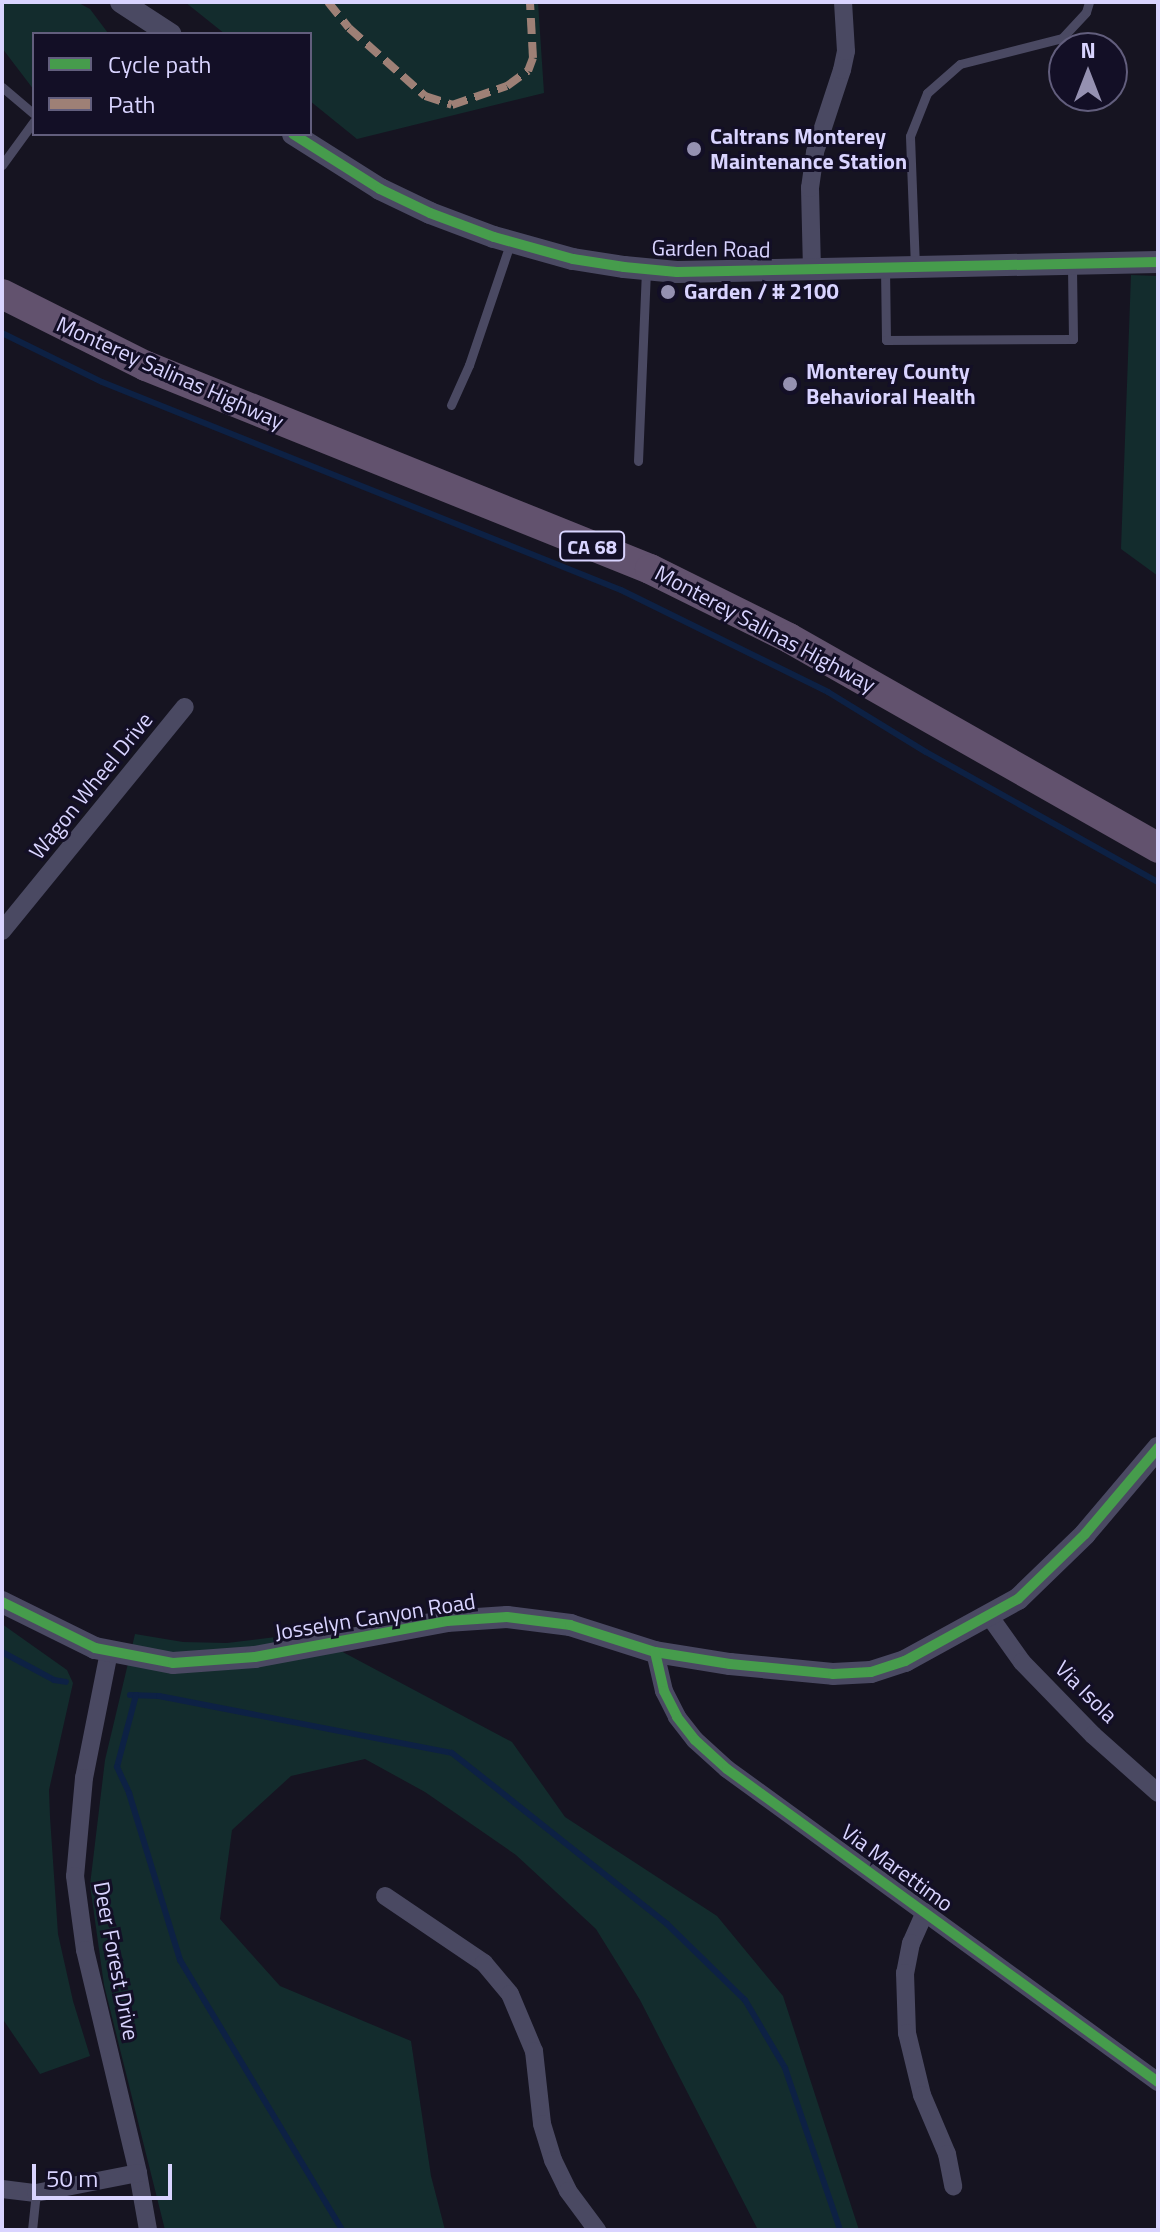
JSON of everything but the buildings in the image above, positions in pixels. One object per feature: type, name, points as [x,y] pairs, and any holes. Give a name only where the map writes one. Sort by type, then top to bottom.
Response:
[{"type":"highway","name":"Monterey Salinas Highway","points":[[2,294],[72,332],[155,370],[650,569],[789,638],[1158,848]]},
{"type":"street","points":[[121,2],[167,32]]},
{"type":"street","points":[[812,270],[810,188],[815,152],[846,51],[843,2]]},
{"type":"street","name":"Garden Road","points":[[296,136],[380,189],[430,213],[573,259],[646,269],[812,270],[1158,262]]},
{"type":"street","name":"Wagon Wheel Drive","points":[[2,931],[185,707]]},
{"type":"street","name":"Josselyn Canyon Road","points":[[2,1602],[81,1642],[109,1652],[173,1663],[229,1660],[447,1621],[507,1617],[570,1625],[655,1652],[745,1665],[853,1674],[905,1661],[1018,1599],[1051,1569],[1158,1448]]},
{"type":"street","name":"Via Isola","points":[[990,1617],[1022,1662],[1093,1735],[1155,1783]]},
{"type":"street","name":"Deer Forest Drive","points":[[109,1652],[84,1778],[75,1876],[85,1950],[138,2173],[148,2230]]},
{"type":"street","name":"Via Marettimo","points":[[655,1652],[664,1691],[695,1740],[727,1769],[1158,2082]]},
{"type":"street","points":[[385,1896],[476,1957],[510,1994],[534,2051],[542,2124],[553,2160],[568,2191],[597,2230]]},
{"type":"street","points":[[925,1912],[911,1943],[905,1973],[907,2033],[922,2095],[947,2154],[953,2186]]},
{"type":"street","points":[[2,2189],[36,2193],[138,2173]]},
{"type":"lane","points":[[915,267],[910,136],[927,93],[960,64],[1062,38],[1086,12],[1089,2]]},
{"type":"lane","points":[[2,87],[32,112]]},
{"type":"lane","points":[[2,165],[32,124]]},
{"type":"lane","points":[[451,405],[469,365],[511,241]]},
{"type":"lane","points":[[885,268],[886,340],[1073,339],[1072,264]]},
{"type":"lane","points":[[638,461],[646,269]]},
{"type":"lane","points":[[32,2230],[36,2193]]},
{"type":"green space","points":[[2,2],[77,2],[90,9],[107,32],[32,32],[32,87],[2,48]]},
{"type":"green space","points":[[185,2],[538,2],[544,93],[357,139],[312,103],[312,32],[222,32]]},
{"type":"green space","points":[[1131,275],[1158,276],[1158,576],[1121,549]]},
{"type":"green space","points":[[2,1624],[67,1670],[73,1683],[49,1790],[50,1817],[58,1934],[73,2001],[90,2056],[40,2074],[2,2018]]},
{"type":"green space","points":[[307,1633],[512,1742],[565,1817],[717,1916],[783,1996],[859,2230],[758,2230],[640,2000],[596,1929],[516,1855],[425,1792],[365,1759],[291,1776],[232,1830],[220,1919],[280,1986],[411,2041],[431,2176],[445,2230],[165,2230],[104,1985],[90,1885],[105,1760],[135,1634],[183,1642],[227,1643]]},
{"type":"waterway","points":[[2,333],[102,382],[621,590],[828,692],[926,752],[1158,882]]},
{"type":"waterway","points":[[2,1652],[54,1680],[66,1682]]},
{"type":"waterway","points":[[130,1695],[159,1696],[452,1753],[667,1924],[745,2000],[785,2068],[840,2230]]},
{"type":"waterway","points":[[136,1695],[117,1767],[129,1793],[180,1960],[342,2230]]},
{"type":"marked path","points":[[328,2],[349,28],[425,96],[452,105],[507,86],[528,71],[533,58],[530,2]]},
{"type":"cycle path","points":[[296,136],[380,189],[430,213],[494,237],[573,259],[624,267],[677,272],[1158,262]]},
{"type":"cycle path","points":[[2,1602],[95,1648],[173,1663],[255,1657],[447,1621],[507,1617],[570,1625],[655,1652],[730,1664],[833,1674],[871,1672],[905,1661],[1018,1599],[1085,1534],[1158,1448]]},
{"type":"cycle path","points":[[655,1652],[664,1691],[677,1717],[695,1740],[727,1769],[1158,2082]]},
{"type":"place","name":"Caltrans Monterey Maintenance Station","points":[[694,149]]},
{"type":"place","name":"Garden / # 2100","points":[[668,292]]},
{"type":"place","name":"Monterey County Behavioral Health","points":[[790,384]]}]
